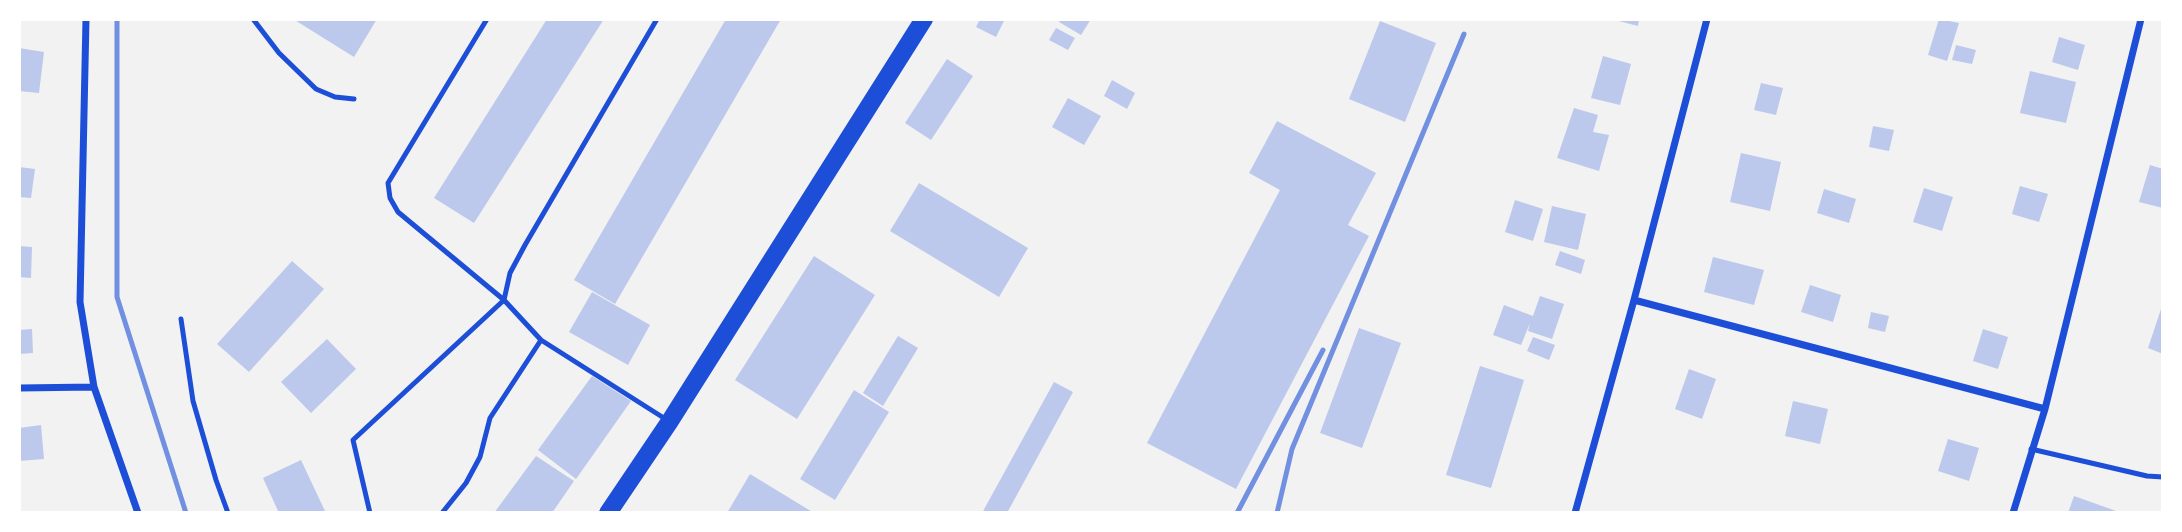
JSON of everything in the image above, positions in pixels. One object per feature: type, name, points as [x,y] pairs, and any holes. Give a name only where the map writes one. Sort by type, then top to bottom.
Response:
[{"type":"main road","points":[[608,513],[827,177],[924,19]]},
{"type":"street","points":[[86,19],[80,302],[94,387],[138,513]]},
{"type":"street","points":[[1575,513],[1707,19]]},
{"type":"street","points":[[2012,513],[2045,409],[2141,19]]},
{"type":"street","points":[[1634,300],[2045,409]]},
{"type":"street","points":[[19,388],[94,387]]},
{"type":"lane","points":[[253,19],[279,53],[316,89],[335,97],[354,99]]},
{"type":"lane","points":[[487,19],[388,183],[390,198],[398,212],[504,300],[541,340],[670,421]]},
{"type":"lane","points":[[370,513],[353,440],[504,300],[510,273],[525,244],[657,19]]},
{"type":"lane","points":[[181,319],[193,401],[228,513]]},
{"type":"lane","points":[[442,513],[466,483],[480,457],[490,418],[541,340]]},
{"type":"lane","points":[[2031,449],[2147,476],[2163,477]]},
{"type":"building","points":[[293,19],[377,19],[354,57]]},
{"type":"building","points":[[547,19],[604,19],[474,223],[434,198]]},
{"type":"building","points":[[726,19],[781,19],[615,304],[574,280]]},
{"type":"building","points":[[980,19],[1005,19],[996,37],[976,27]]},
{"type":"building","points":[[1061,19],[1091,19],[1081,35],[1059,22]]},
{"type":"building","points":[[1611,19],[1639,19],[1638,26]]},
{"type":"building","points":[[1939,19],[1959,23],[1947,61],[1928,55]]},
{"type":"building","points":[[1380,21],[1436,43],[1405,122],[1349,99]]},
{"type":"building","points":[[1056,28],[1075,38],[1068,50],[1049,40]]},
{"type":"building","points":[[2059,37],[2085,45],[2078,70],[2052,62]]},
{"type":"building","points":[[1956,45],[1976,50],[1972,64],[1952,60]]},
{"type":"building","points":[[19,48],[44,52],[39,93],[19,91]]},
{"type":"building","points":[[1603,56],[1631,64],[1620,105],[1591,98]]},
{"type":"building","points":[[947,59],[973,76],[931,140],[905,123]]},
{"type":"building","points":[[2030,71],[2076,82],[2066,123],[2020,113]]},
{"type":"building","points":[[1112,80],[1135,93],[1127,109],[1104,96]]},
{"type":"building","points":[[1761,83],[1783,88],[1776,115],[1754,110]]},
{"type":"building","points":[[1068,98],[1101,116],[1084,145],[1052,127]]},
{"type":"building","points":[[1574,108],[1598,115],[1593,132],[1609,135],[1599,171],[1557,158]]},
{"type":"building","points":[[1277,121],[1376,173],[1348,225],[1369,236],[1236,489],[1147,443],[1280,190],[1249,173]]},
{"type":"building","points":[[1873,126],[1894,130],[1889,151],[1869,147]]},
{"type":"building","points":[[1741,153],[1781,162],[1770,211],[1730,202]]},
{"type":"building","points":[[2150,165],[2163,169],[2163,208],[2139,202]]},
{"type":"building","points":[[19,167],[35,169],[31,198],[19,197]]},
{"type":"building","points":[[919,183],[1028,248],[999,297],[890,231]]},
{"type":"building","points":[[2020,186],[2048,194],[2039,222],[2012,214]]},
{"type":"building","points":[[1924,188],[1953,197],[1942,231],[1913,222]]},
{"type":"building","points":[[1824,189],[1856,199],[1849,223],[1817,213]]},
{"type":"building","points":[[1515,200],[1543,209],[1533,241],[1505,232]]},
{"type":"building","points":[[1552,206],[1586,214],[1578,250],[1544,242]]},
{"type":"building","points":[[19,246],[32,247],[31,278],[19,277]]},
{"type":"building","points":[[1560,251],[1585,260],[1581,274],[1555,265]]},
{"type":"building","points":[[814,256],[875,295],[797,419],[735,380]]},
{"type":"building","points":[[1713,257],[1764,270],[1754,305],[1704,292]]},
{"type":"building","points":[[292,261],[324,289],[249,372],[217,344]]},
{"type":"building","points":[[1810,285],[1841,295],[1833,322],[1801,312]]},
{"type":"building","points":[[592,292],[650,325],[628,365],[569,332]]},
{"type":"building","points":[[1540,296],[1564,304],[1552,339],[1528,331],[1530,323],[1521,345],[1493,335],[1504,305],[1533,316]]},
{"type":"building","points":[[2163,306],[2163,354],[2148,348]]},
{"type":"building","points":[[1871,312],[1889,316],[1885,332],[1868,328]]},
{"type":"building","points":[[1359,328],[1401,343],[1362,448],[1320,433]]},
{"type":"building","points":[[32,329],[33,353],[19,354],[19,330]]},
{"type":"building","points":[[1983,329],[2008,337],[1998,369],[1973,361]]},
{"type":"building","points":[[898,336],[918,348],[883,406],[863,393]]},
{"type":"building","points":[[1533,337],[1555,345],[1549,360],[1527,351]]},
{"type":"building","points":[[327,339],[356,369],[311,413],[281,382]]},
{"type":"building","points":[[1480,366],[1524,380],[1491,488],[1446,475]]},
{"type":"building","points":[[1689,369],[1716,379],[1702,419],[1675,409]]},
{"type":"building","points":[[592,376],[631,401],[576,479],[538,450]]},
{"type":"building","points":[[1054,382],[1073,392],[1007,513],[982,513]]},
{"type":"building","points":[[854,390],[889,412],[835,500],[800,479]]},
{"type":"building","points":[[1793,401],[1828,409],[1820,444],[1785,436]]},
{"type":"building","points":[[41,425],[44,459],[19,461],[19,428]]},
{"type":"building","points":[[1948,439],[1979,448],[1969,481],[1938,471]]},
{"type":"building","points":[[536,456],[574,481],[552,513],[494,513]]},
{"type":"building","points":[[301,460],[325,511],[279,513],[263,478]]},
{"type":"building","points":[[750,474],[814,513],[727,513]]},
{"type":"building","points":[[2074,496],[2119,512],[2119,513],[2068,513]]},
{"type":"railway","points":[[117,19],[117,297],[186,513]]},
{"type":"railway","points":[[1277,513],[1292,449],[1464,34]]},
{"type":"railway","points":[[1237,513],[1323,350]]}]
